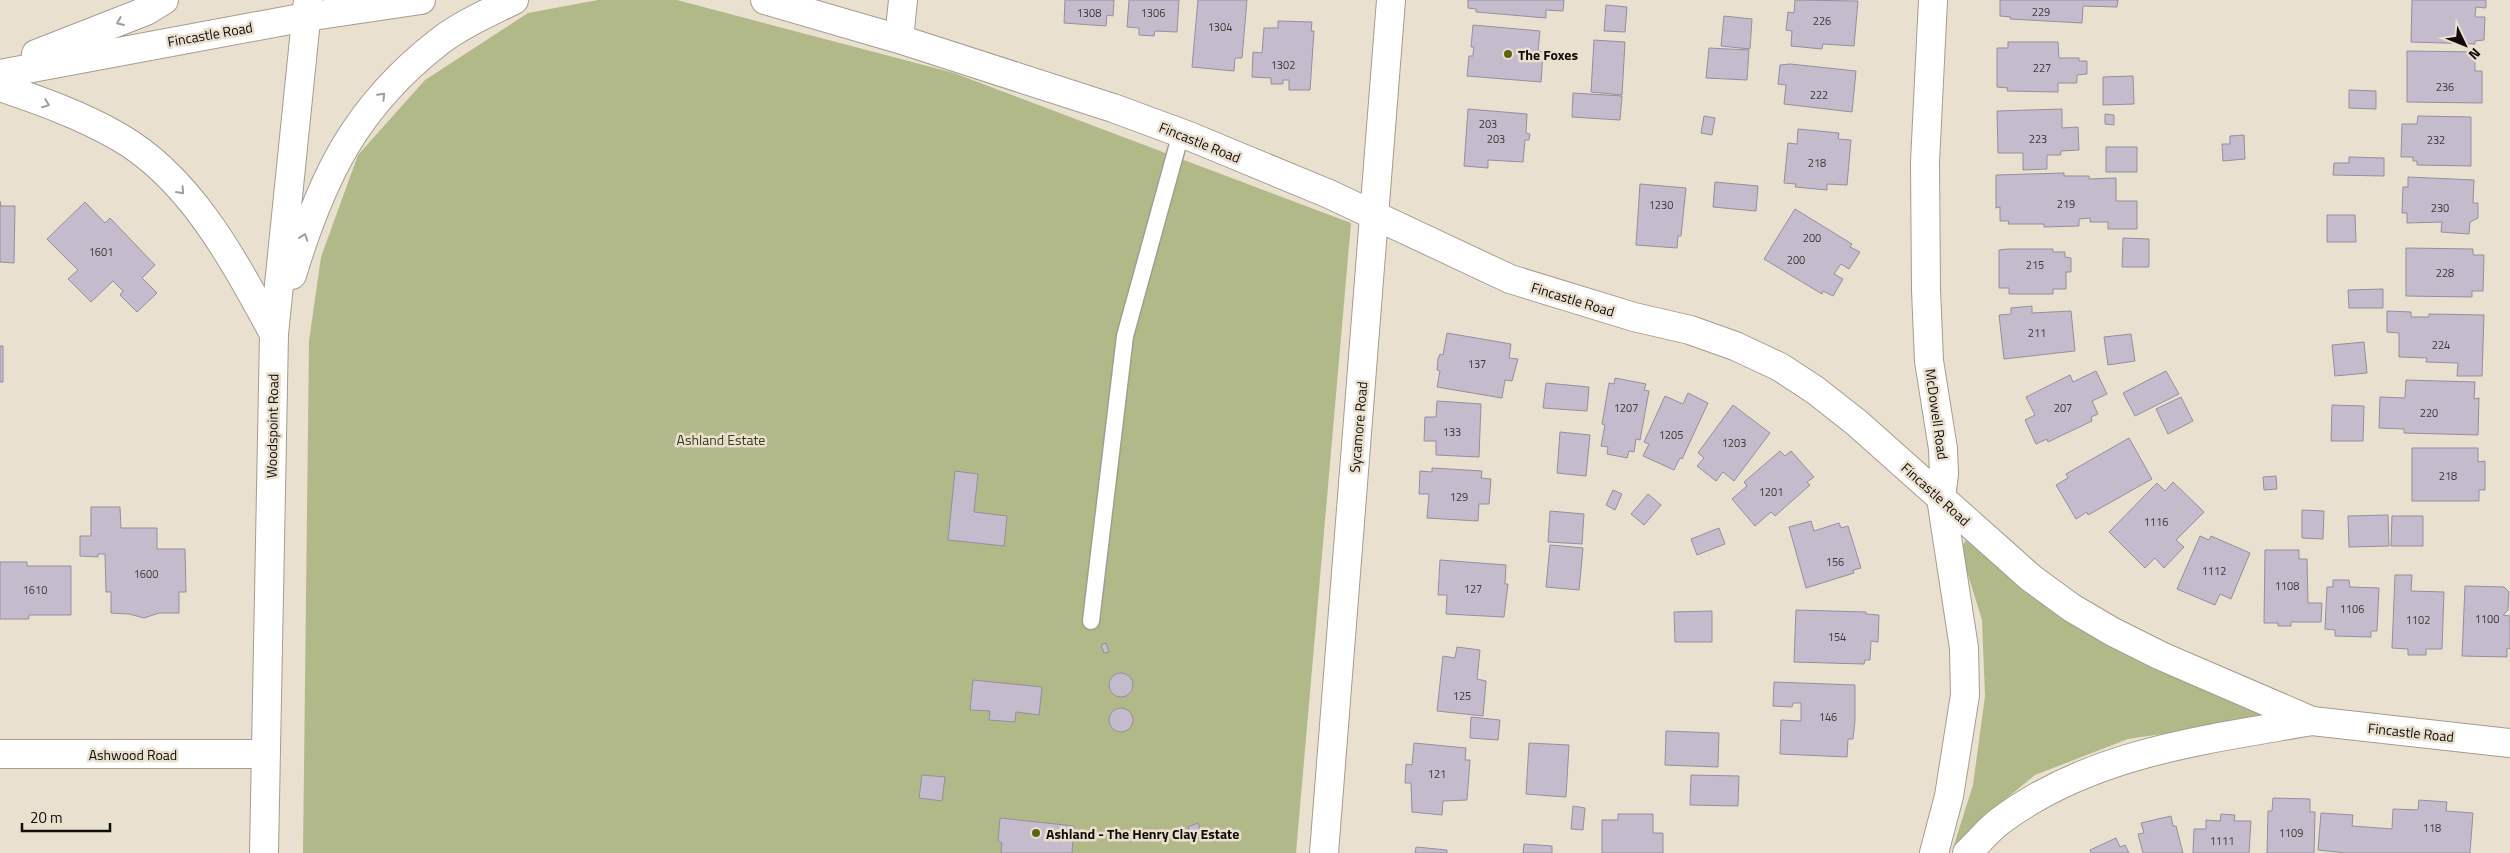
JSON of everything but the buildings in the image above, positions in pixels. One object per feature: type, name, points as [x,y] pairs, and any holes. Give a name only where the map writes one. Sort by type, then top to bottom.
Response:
[{"type":"street","points":[[0,68],[101,30],[146,11],[164,0]]},
{"type":"street","name":"Fincastle Road","points":[[0,74],[307,8],[422,0]]},
{"type":"street","points":[[274,334],[319,195],[344,145],[365,116],[410,67],[442,40],[514,0]]},
{"type":"street","name":"Fincastle Road","points":[[765,0],[899,39],[1113,108],[1181,133],[1329,194],[1510,279],[1634,317],[1690,330],[1735,346],[1780,367],[1857,423],[2031,578],[2072,608],[2161,656],[2312,721]]},
{"type":"street","points":[[899,39],[903,0]]},
{"type":"street","name":"Sycamore Road","points":[[1324,853],[1391,0]]},
{"type":"street","name":"McDowell Road","points":[[1933,0],[1924,162],[1929,361],[1943,449],[1944,474],[1941,498],[1964,648],[1965,695],[1949,796],[1934,853]]},
{"type":"street","name":"Woodspoint Road","points":[[264,853],[274,334],[307,8]]},
{"type":"street","points":[[0,87],[81,117],[120,138],[158,166],[210,226],[246,282],[274,334]]},
{"type":"street","name":"Fincastle Road","points":[[1967,853],[1999,822],[2044,792],[2097,767],[2153,750],[2312,721],[2510,743]]},
{"type":"street","name":"Ashwood Road","points":[[0,754],[266,754]]},
{"type":"lane","points":[[1091,621],[1125,336],[1181,133]]},
{"type":"green space","name":"Ashland Estate","points":[[598,0],[677,0],[954,73],[1351,223],[1296,853],[303,853],[309,341],[321,257],[358,155],[425,80],[528,13]]},
{"type":"green space","points":[[1966,540],[2035,599],[2107,643],[2266,704],[2268,718],[2128,739],[2035,775],[1980,820],[1955,852],[1953,848],[1973,785],[1985,696],[1982,620],[1964,562],[1962,546]]},
{"type":"place","name":"The Foxes","points":[[1508,54]]},
{"type":"place","name":"Ashland - The Henry Clay Estate","points":[[1036,833]]}]
